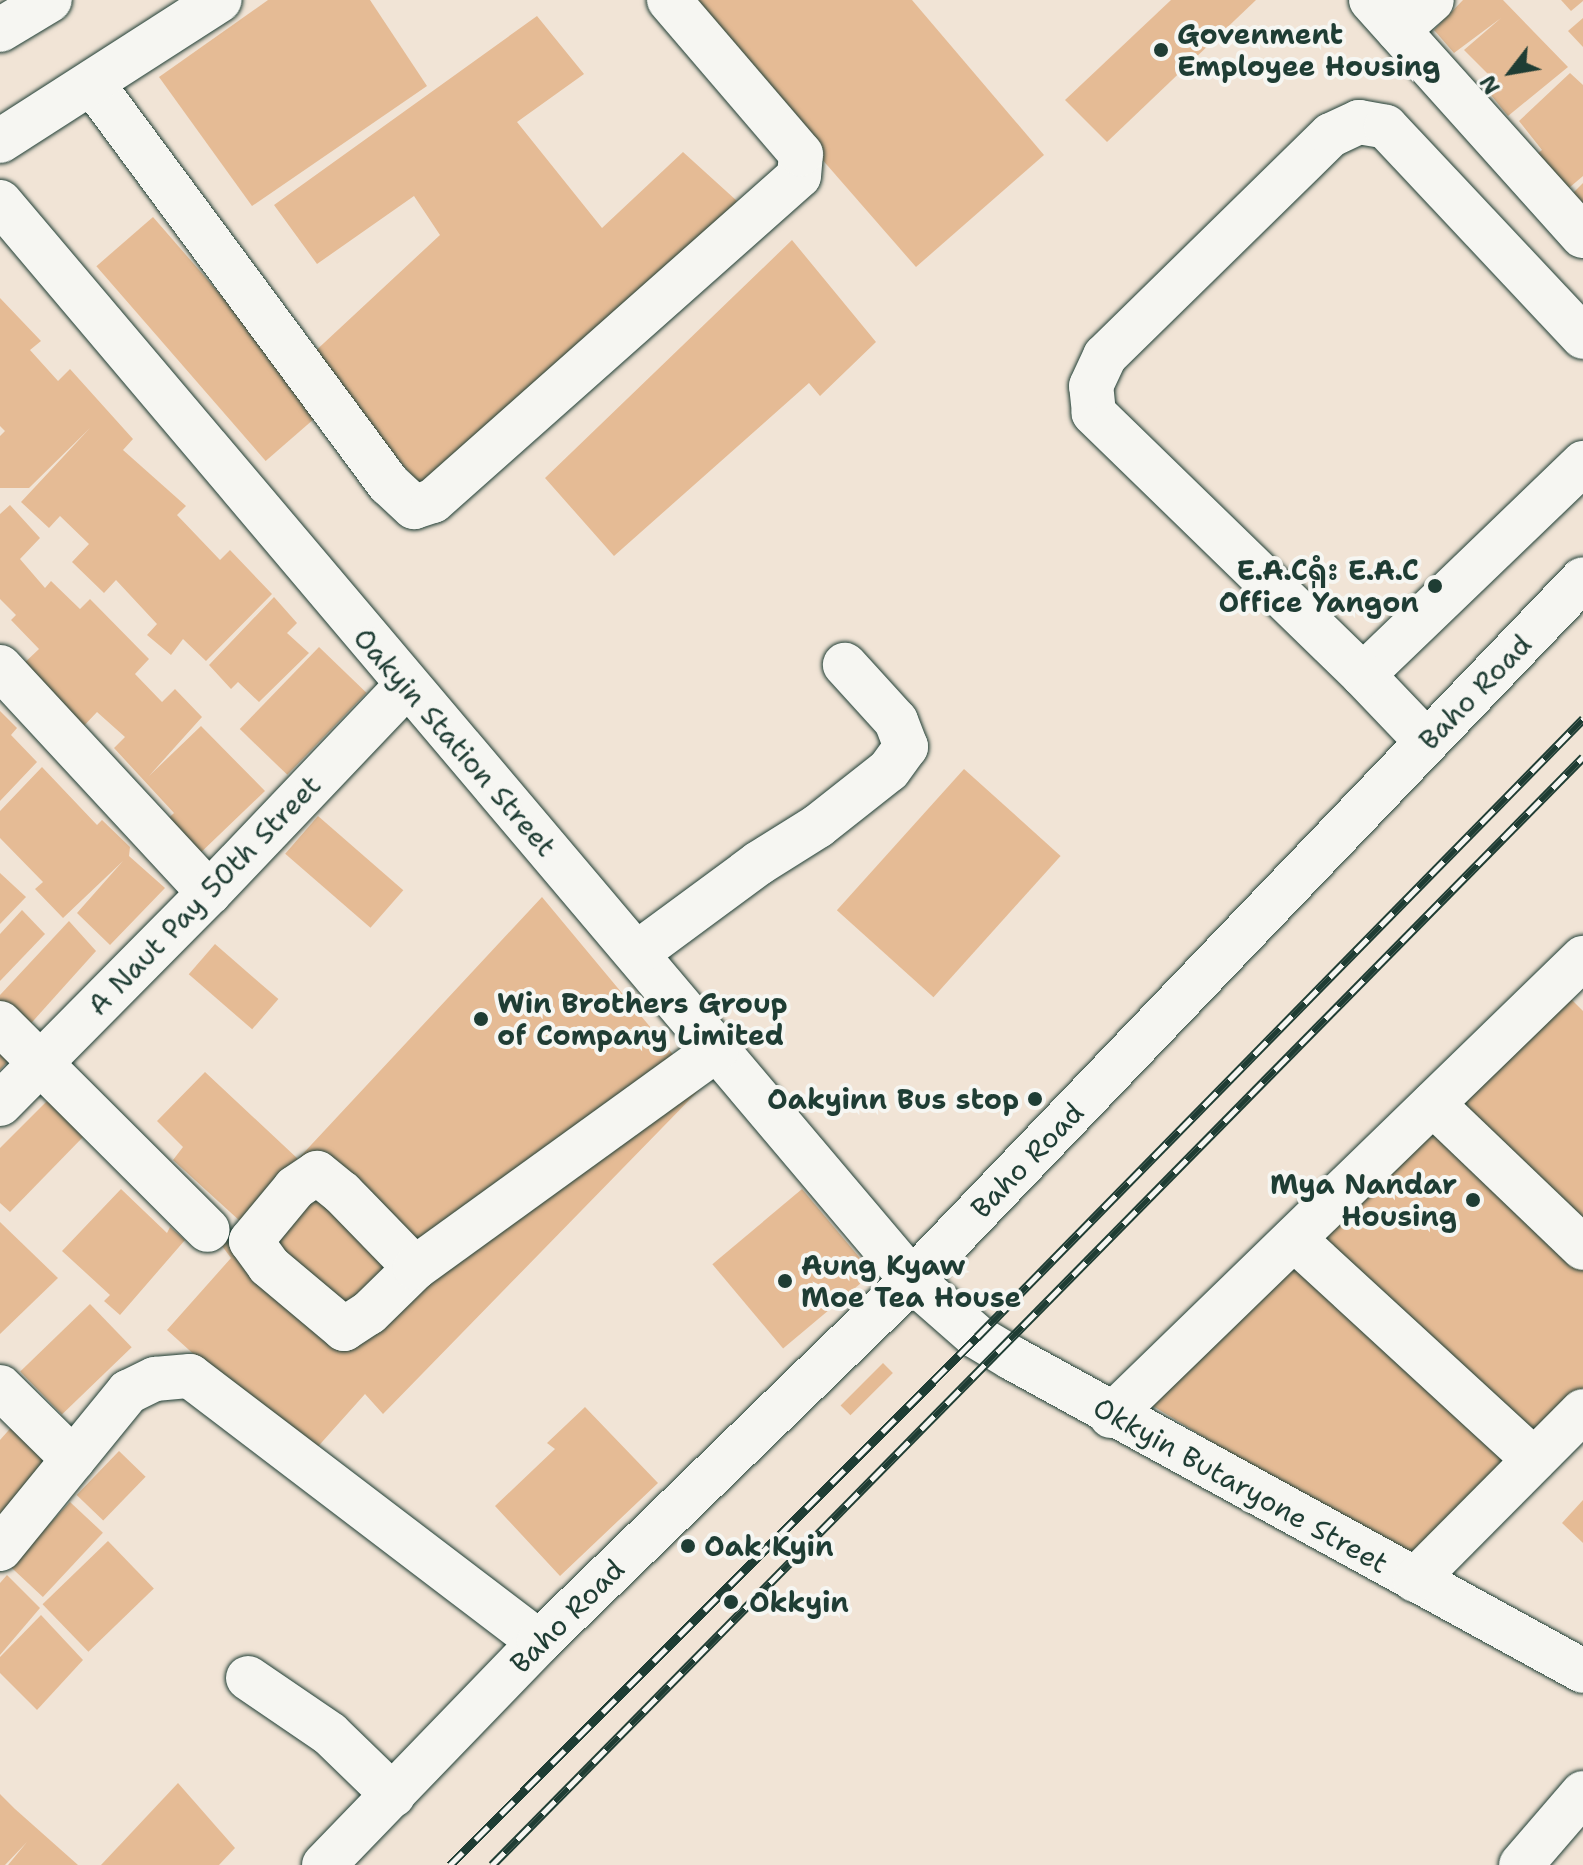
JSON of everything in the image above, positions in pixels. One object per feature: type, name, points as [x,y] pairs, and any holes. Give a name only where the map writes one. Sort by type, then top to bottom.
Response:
[{"type":"street","points":[[0,30],[50,0]]},
{"type":"street","points":[[0,141],[220,0]]},
{"type":"street","points":[[92,83],[389,484],[414,507],[433,501],[799,176],[801,154],[669,0]]},
{"type":"street","points":[[1432,0],[1384,15],[1583,236]]},
{"type":"street","points":[[1427,742],[1363,675],[1094,413],[1091,386],[1105,356],[1331,135],[1359,122],[1386,127],[1583,337]]},
{"type":"street","name":"Oakyin Station Street","points":[[0,202],[406,686],[637,953],[912,1280]]},
{"type":"street","points":[[1363,675],[1583,463]]},
{"type":"street","name":"Baho Road","points":[[324,1865],[539,1642],[912,1280],[1583,579]]},
{"type":"street","points":[[637,953],[759,863],[818,826],[889,770],[906,747],[896,721],[845,665]]},
{"type":"street","points":[[0,667],[209,893]]},
{"type":"street","name":"A Naut Pay 50th Street","points":[[0,1104],[209,893],[406,686]]},
{"type":"street","points":[[1111,1416],[1433,1104],[1579,971]]},
{"type":"street","points":[[0,1023],[208,1230]]},
{"type":"street","points":[[415,1268],[716,1050]]},
{"type":"street","points":[[1433,1104],[1583,1248]]},
{"type":"street","points":[[1294,1239],[1534,1460]]},
{"type":"street","name":"Okkyin Butaryone Street","points":[[912,1280],[977,1337],[1111,1416],[1583,1671]]},
{"type":"street","points":[[0,1549],[128,1392],[155,1379],[190,1376],[539,1642]]},
{"type":"street","points":[[0,1387],[73,1459]]},
{"type":"street","points":[[1415,1580],[1583,1411]]},
{"type":"street","points":[[248,1678],[330,1734],[393,1795]]},
{"type":"street","points":[[1521,1865],[1583,1793]]},
{"type":"building","points":[[268,0],[370,0],[427,86],[252,206],[159,77]]},
{"type":"building","points":[[683,0],[912,0],[1044,155],[916,267]]},
{"type":"building","name":"Govenment Employee Housing","points":[[1171,0],[1256,0],[1107,142],[1065,100]]},
{"type":"building","points":[[1463,0],[1503,0],[1568,67],[1508,116],[1482,84],[1491,77],[1464,50],[1501,18],[1454,53],[1434,30]]},
{"type":"building","points":[[1561,0],[1583,0],[1583,1],[1571,11]]},
{"type":"building","points":[[537,16],[584,74],[517,122],[602,228],[683,152],[737,201],[653,291],[427,493],[310,356],[440,235],[414,196],[317,264],[274,205]]},
{"type":"building","points":[[1583,18],[1583,47],[1568,31]]},
{"type":"building","points":[[1570,73],[1583,85],[1583,176],[1563,193],[1533,157],[1542,150],[1519,121]]},
{"type":"building","points":[[1583,183],[1583,217],[1566,200]]},
{"type":"building","points":[[153,217],[322,412],[266,461],[96,266]]},
{"type":"building","points":[[792,240],[876,342],[820,396],[809,383],[614,556],[545,478]]},
{"type":"building","points":[[0,298],[41,341],[30,350],[58,381],[70,369],[133,439],[123,450],[186,506],[177,515],[220,560],[230,550],[272,594],[206,661],[183,639],[171,655],[147,635],[157,624],[116,580],[104,593],[72,562],[89,544],[60,516],[49,528],[21,502],[90,428],[29,488],[0,488],[0,436],[5,431],[0,426]]},
{"type":"building","points":[[10,505],[40,538],[20,559],[45,588],[51,581],[80,609],[90,599],[149,659],[135,674],[162,702],[175,689],[202,717],[149,776],[201,726],[265,791],[194,859],[161,825],[174,813],[114,748],[125,737],[97,712],[79,731],[19,668],[39,649],[11,620],[16,615],[0,599],[0,514]]},
{"type":"building","points":[[274,597],[297,623],[287,633],[309,653],[259,702],[238,682],[231,689],[209,665]]},
{"type":"building","points":[[319,647],[366,693],[287,775],[240,729]]},
{"type":"building","points":[[0,711],[17,728],[11,735],[37,762],[0,801]]},
{"type":"building","points":[[42,767],[97,825],[102,820],[130,847],[129,856],[165,888],[110,945],[77,913],[123,861],[63,918],[35,889],[43,882],[0,838],[0,811]]},
{"type":"building","points":[[964,769],[1061,856],[933,997],[837,910]]},
{"type":"building","points":[[318,816],[403,890],[370,928],[285,854]]},
{"type":"building","points":[[0,873],[26,897],[0,924]]},
{"type":"building","points":[[542,897],[701,1088],[383,1414],[365,1394],[314,1451],[285,1437],[167,1330],[231,1258],[219,1242],[241,1222],[173,1160],[183,1147],[157,1121],[205,1072],[298,1159]]},
{"type":"building","points":[[22,910],[45,934],[0,981],[0,934]]},
{"type":"building","points":[[69,921],[96,951],[25,1030],[0,1002],[0,995]]},
{"type":"building","points":[[215,944],[278,999],[252,1029],[189,974]]},
{"type":"building","name":"Mya Nandar Housing","points":[[1569,997],[1583,1011],[1583,1388],[1408,1562],[1153,1406]]},
{"type":"building","points":[[0,1054],[8,1061],[0,1070]]},
{"type":"building","points":[[48,1100],[83,1137],[10,1212],[0,1203],[0,1148]]},
{"type":"building","points":[[121,1189],[167,1233],[170,1227],[185,1240],[120,1315],[104,1301],[110,1295],[62,1251]]},
{"type":"building","points":[[802,1189],[873,1273],[783,1348],[712,1264]]},
{"type":"building","points":[[0,1222],[58,1278],[0,1334]]},
{"type":"building","points":[[90,1304],[132,1347],[62,1415],[20,1371]]},
{"type":"building","points":[[883,1363],[893,1373],[850,1415],[841,1405]]},
{"type":"building","points":[[585,1407],[658,1483],[560,1576],[495,1506],[555,1449],[547,1443]]},
{"type":"building","points":[[15,1423],[57,1463],[0,1532],[0,1440]]},
{"type":"building","points":[[119,1451],[146,1477],[103,1521],[77,1495]]},
{"type":"building","points":[[1583,1500],[1583,1543],[1562,1523]]},
{"type":"building","points":[[70,1502],[103,1533],[43,1597],[10,1566]]},
{"type":"building","points":[[108,1541],[154,1588],[88,1652],[43,1604]]},
{"type":"building","points":[[7,1575],[40,1608],[0,1655],[0,1583]]},
{"type":"building","points":[[41,1615],[83,1660],[37,1710],[0,1673],[0,1657]]},
{"type":"building","points":[[178,1783],[235,1848],[219,1865],[101,1865]]},
{"type":"building","points":[[0,1794],[78,1865],[8,1865],[27,1842],[5,1865],[0,1865]]},
{"type":"railway","points":[[450,1865],[977,1337],[1583,719]]},
{"type":"railway","points":[[492,1865],[1583,757]]},
{"type":"place","name":"Govenment Employee Housing","points":[[1161,50]]},
{"type":"place","name":"E.A.Cရုံး E.A.C Office Yangon","points":[[1435,586]]},
{"type":"place","name":"Win Brothers Group of Company Limited","points":[[481,1019]]},
{"type":"place","name":"Oakyinn Bus stop","points":[[1035,1099]]},
{"type":"place","name":"Mya Nandar Housing","points":[[1473,1200]]},
{"type":"place","name":"Aung Kyaw Moe Tea House","points":[[785,1281]]},
{"type":"place","name":"Oak Kyin","points":[[688,1546]]},
{"type":"place","name":"Okkyin","points":[[731,1602]]}]
